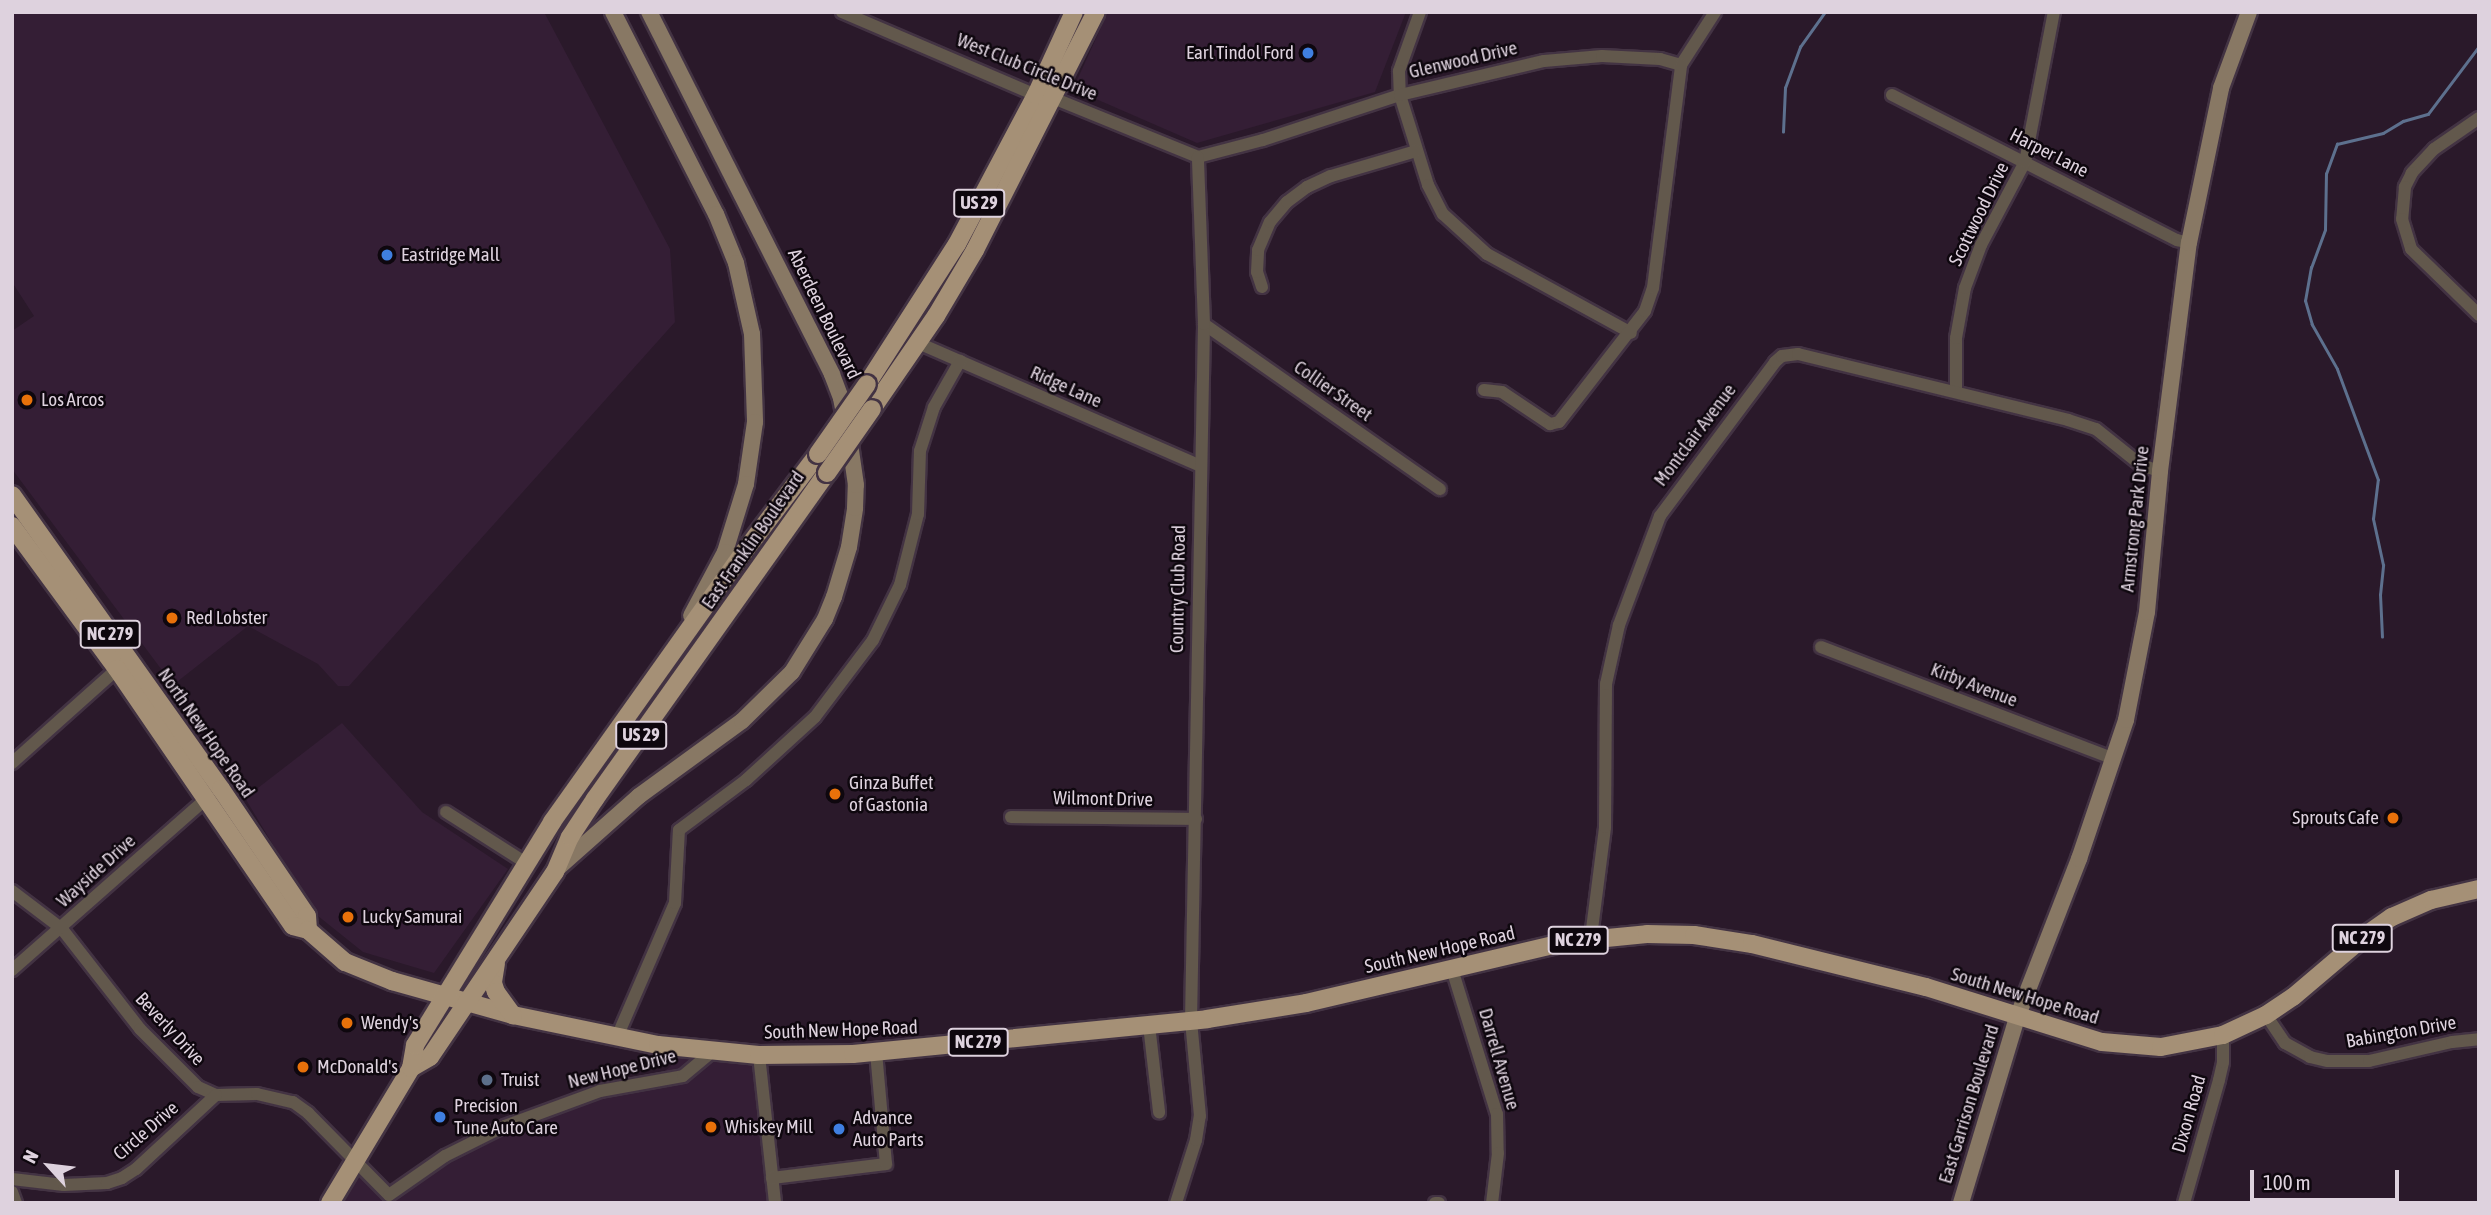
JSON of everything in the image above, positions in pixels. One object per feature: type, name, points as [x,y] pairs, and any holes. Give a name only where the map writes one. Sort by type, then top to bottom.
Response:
[{"type":"main road","points":[[613,12],[728,241],[748,314],[756,370],[752,455],[736,522],[725,552],[668,658]]},
{"type":"main road","name":"Aberdeen Boulevard","points":[[555,872],[639,796],[742,721],[792,672],[825,619],[834,597],[847,558],[855,508],[856,485],[850,444],[841,398],[832,374],[649,12]]},
{"type":"main road","name":"East Franklin Boulevard","points":[[411,1068],[430,1057],[555,872],[570,837],[595,799],[918,343],[975,250],[1045,97],[1074,12]]},
{"type":"main road","name":"East Franklin Boulevard","points":[[330,1203],[411,1068],[415,1045],[526,863],[577,786],[866,384],[947,262],[1096,12]]},
{"type":"main road","name":"Armstrong Park Drive","points":[[2017,1018],[2114,759],[2126,720],[2143,642],[2160,471],[2189,243],[2221,88],[2249,12]]},
{"type":"main road","name":"North New Hope Road","points":[[12,495],[221,789],[307,916],[307,930]]},
{"type":"main road","name":"North New Hope Road","points":[[12,526],[19,549],[117,668],[288,919],[356,967],[444,998]]},
{"type":"main road","points":[[187,774],[221,789]]},
{"type":"main road","name":"South New Hope Road","points":[[444,998],[617,1037],[712,1052],[759,1055],[876,1053],[1191,1021],[1306,1003],[1591,937],[1682,934],[1752,944],[1926,987],[1997,1008],[2017,1018],[2102,1042],[2133,1047],[2177,1045],[2223,1035],[2266,1015],[2293,998],[2366,935],[2392,917],[2431,900],[2479,889]]},
{"type":"main road","points":[[498,955],[493,983],[500,1001],[513,1015]]},
{"type":"main road","name":"East Garrison Boulevard","points":[[1961,1203],[2017,1018]]},
{"type":"street","name":"West Club Circle Drive","points":[[842,12],[1045,97],[1198,157]]},
{"type":"street","points":[[1420,12],[1399,72],[1400,95],[1428,186],[1443,214],[1487,254],[1631,332]]},
{"type":"street","points":[[1484,390],[1502,392],[1550,424],[1559,422],[1645,311],[1653,288],[1681,65],[1715,12]]},
{"type":"street","name":"Scottwood Drive","points":[[1956,391],[1956,338],[1965,288],[1981,245],[2025,162],[2054,12]]},
{"type":"street","name":"Glenwood Drive","points":[[1198,157],[1263,140],[1400,95],[1544,61],[1602,56],[1660,60],[1681,65]]},
{"type":"street","name":"Harper Lane","points":[[1892,95],[2189,243]]},
{"type":"street","points":[[2479,118],[2434,149],[2412,173],[2405,187],[2402,219],[2412,249],[2479,316]]},
{"type":"street","points":[[1262,287],[1256,272],[1258,250],[1270,222],[1287,202],[1307,187],[1331,176],[1416,151]]},
{"type":"street","name":"Country Club Road","points":[[1176,1203],[1199,1128],[1191,1021],[1199,465],[1204,324],[1198,157]]},
{"type":"street","name":"Collier Street","points":[[1204,324],[1440,489]]},
{"type":"street","name":"Ridge Lane","points":[[918,343],[1199,465]]},
{"type":"street","name":"Montclair Avenue","points":[[1591,937],[1605,827],[1605,719],[1610,655],[1653,530],[1672,498],[1782,356],[1798,354],[1956,391],[2096,429],[2141,465],[2160,471]]},
{"type":"street","points":[[617,1037],[675,903],[679,830],[746,780],[798,733],[842,683],[873,640],[900,585],[918,514],[920,451],[934,407],[960,361]]},
{"type":"street","name":"Kirby Avenue","points":[[1821,647],[2114,759]]},
{"type":"street","points":[[12,763],[117,668]]},
{"type":"street","name":"Wayside Drive","points":[[12,971],[205,800]]},
{"type":"street","points":[[446,812],[526,863]]},
{"type":"street","name":"Wilmont Drive","points":[[1011,817],[1196,819]]},
{"type":"street","name":"Beverly Drive","points":[[12,891],[61,929],[140,1029],[186,1076],[216,1095]]},
{"type":"street","name":"Darrell Avenue","points":[[1452,969],[1497,1114],[1498,1153],[1492,1203]]},
{"type":"street","name":"Babington Drive","points":[[2266,1015],[2285,1043],[2311,1057],[2328,1061],[2369,1061],[2452,1042],[2479,1039]]},
{"type":"street","points":[[1149,1025],[1159,1112]]},
{"type":"street","name":"Dixon Road","points":[[2184,1203],[2221,1071],[2223,1035]]},
{"type":"street","name":"New Hope Drive","points":[[355,1160],[389,1195],[445,1156],[505,1126],[600,1091],[683,1076],[712,1052]]},
{"type":"street","points":[[772,1178],[886,1164],[876,1053]]},
{"type":"street","points":[[759,1055],[775,1203]]},
{"type":"street","points":[[216,1095],[257,1094],[293,1102],[309,1113],[355,1160]]},
{"type":"street","name":"Circle Drive","points":[[12,1179],[88,1184],[121,1178],[136,1169],[216,1095]]},
{"type":"street","points":[[12,1192],[16,1203]]},
{"type":"shaded area","points":[[12,12],[544,12],[670,249],[675,322],[349,686],[338,686],[318,664],[248,626],[173,685],[12,469],[12,331],[34,316],[12,282]]},
{"type":"shaded area","points":[[1108,12],[1406,12],[1375,92],[1197,143],[1073,89]]},
{"type":"shaded area","points":[[342,723],[422,812],[508,869],[434,973],[363,952],[313,912],[245,798]]},
{"type":"shaded area","points":[[687,1049],[759,1055],[775,1203],[330,1203],[355,1160],[389,1195],[505,1126],[651,1081],[670,1067]]},
{"type":"waterway","points":[[1783,132],[1785,88],[1800,47],[1825,12]]},
{"type":"waterway","points":[[2382,637],[2380,595],[2383,565],[2373,519],[2378,480],[2337,369],[2312,325],[2305,301],[2311,268],[2325,230],[2326,174],[2337,144],[2383,133],[2403,121],[2428,114],[2479,46]]},
{"type":"place","name":"Earl Tindol Ford","points":[[1308,53]]},
{"type":"place","name":"Eastridge Mall","points":[[387,255]]},
{"type":"place","name":"Los Arcos","points":[[27,400]]},
{"type":"place","name":"Red Lobster","points":[[172,618]]},
{"type":"place","name":"Ginza Buffet of Gastonia","points":[[835,794]]},
{"type":"place","name":"Sprouts Cafe","points":[[2393,818]]},
{"type":"place","name":"Lucky Samurai","points":[[348,917]]},
{"type":"place","name":"Wendy's","points":[[347,1023]]},
{"type":"place","name":"McDonald's","points":[[303,1067]]},
{"type":"place","name":"Truist","points":[[487,1080]]},
{"type":"place","name":"Precision Tune Auto Care","points":[[440,1117]]},
{"type":"place","name":"Whiskey Mill","points":[[711,1127]]},
{"type":"place","name":"Advance Auto Parts","points":[[839,1129]]}]
